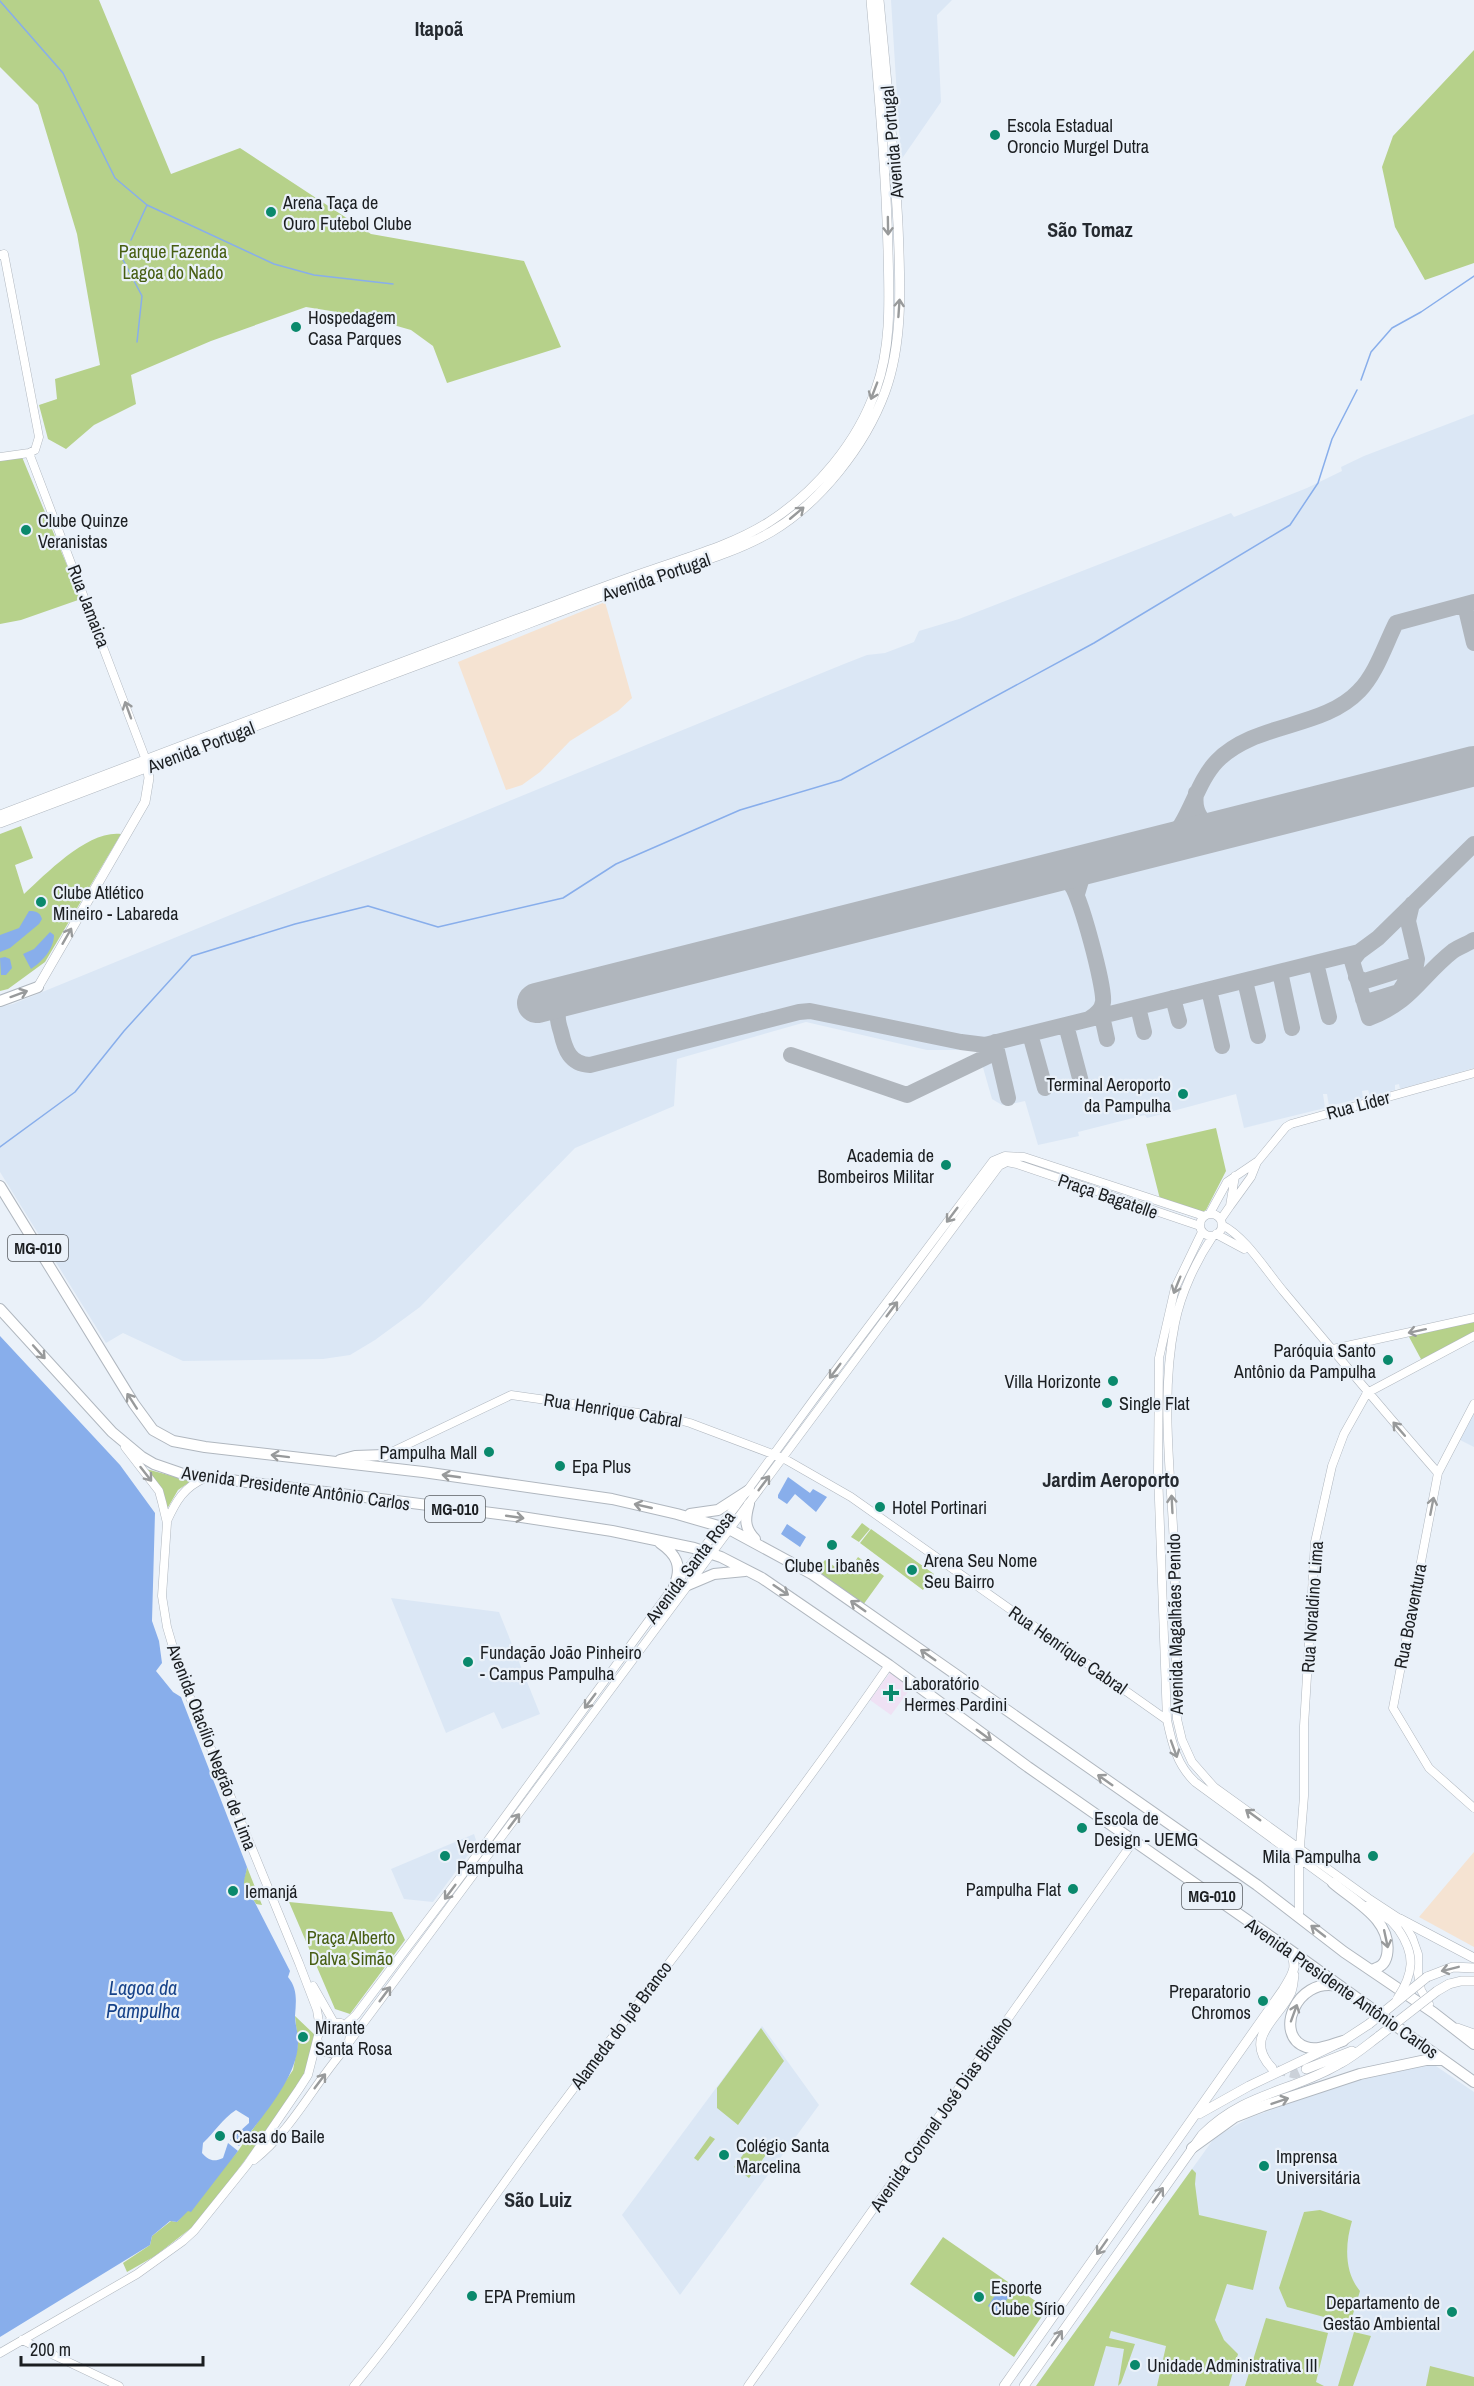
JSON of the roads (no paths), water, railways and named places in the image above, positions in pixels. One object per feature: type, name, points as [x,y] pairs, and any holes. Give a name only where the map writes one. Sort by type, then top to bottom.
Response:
[{"type":"highway","points":[[0,1001],[38,987]]},
{"type":"highway","name":"Avenida Presidente Antônio Carlos","points":[[0,1186],[139,1412],[153,1430],[173,1441],[205,1447],[388,1468],[612,1499],[725,1528],[812,1574],[1299,1916],[1474,2044]]},
{"type":"highway","name":"MG-010","points":[[0,1309],[112,1432]]},
{"type":"highway","name":"Avenida Presidente Antônio Carlos","points":[[112,1432],[142,1457],[154,1464],[183,1474],[515,1516],[707,1551],[751,1572],[782,1591],[889,1665],[1133,1842],[1290,1950],[1474,2082]]},
{"type":"highway","points":[[332,1462],[355,1456],[386,1454]]},
{"type":"highway","points":[[677,1514],[697,1514],[718,1510],[749,1490]]},
{"type":"highway","points":[[748,1504],[745,1516],[747,1528],[759,1544]]},
{"type":"highway","points":[[657,1541],[669,1549],[678,1563],[678,1577],[675,1586]]},
{"type":"highway","points":[[688,1585],[714,1574],[736,1570],[751,1572]]},
{"type":"highway","points":[[1333,1883],[1375,1918],[1382,1925],[1388,1937],[1386,1960],[1381,1967],[1371,1970]]},
{"type":"highway","points":[[1340,1987],[1326,1984],[1312,1987],[1290,2016],[1290,2030],[1296,2040],[1306,2047],[1318,2048],[1343,2041]]},
{"type":"highway","points":[[1192,2148],[1235,2117],[1263,2106],[1360,2074],[1426,2060],[1443,2060]]},
{"type":"main road","name":"Avenida Portugal","points":[[0,823],[453,643],[646,572],[724,546],[770,522],[803,494],[829,468],[858,429],[876,390],[888,334],[887,183],[871,0]]},
{"type":"main road","name":"Avenida Portugal","points":[[0,815],[147,764],[649,579],[730,552],[771,531],[796,514],[852,455],[866,432],[884,393],[891,370],[897,328],[900,272],[895,171],[879,0]]},
{"type":"main road","points":[[38,987],[145,802],[149,790],[147,764]]},
{"type":"main road","points":[[1400,1919],[1474,1958]]},
{"type":"main road","points":[[1272,2068],[1266,2062],[1260,2047],[1262,2035],[1291,1993],[1296,1964],[1290,1950]]},
{"type":"main road","points":[[1189,2124],[1202,2112],[1249,2086],[1343,2041],[1369,2024],[1427,1977],[1453,1966],[1474,1968]]},
{"type":"main road","points":[[1005,2386],[1263,2020],[1294,1972]]},
{"type":"main road","points":[[1024,2386],[1202,2135],[1229,2111],[1341,2064],[1424,2000],[1449,1984],[1474,1981]]},
{"type":"main road","points":[[1451,2026],[1474,2034]]},
{"type":"main road","points":[[1306,2070],[1368,2045]]},
{"type":"street","points":[[0,457],[35,450],[39,437],[2,254]]},
{"type":"street","name":"Rua Jamaica","points":[[29,453],[147,764]]},
{"type":"street","name":"Rua Líder","points":[[1221,1222],[1251,1177],[1258,1161],[1286,1127],[1474,1073]]},
{"type":"street","name":"Avenida Santa Rosa","points":[[725,1528],[774,1454],[993,1161],[1005,1156],[1024,1157]]},
{"type":"street","name":"Praça Bagatelle","points":[[1024,1157],[1207,1215]]},
{"type":"street","name":"Rua Líder","points":[[1207,1215],[1220,1191],[1235,1176],[1258,1161]]},
{"type":"street","name":"Avenida Santa Rosa","points":[[345,2025],[356,2015],[477,1855],[675,1586],[748,1504],[999,1166],[1007,1162],[1017,1164]]},
{"type":"street","name":"Praça Bagatelle","points":[[1017,1164],[1201,1229]]},
{"type":"street","name":"Rua Líder","points":[[1230,1206],[1235,1176]]},
{"type":"street","points":[[1254,1255],[1233,1242],[1215,1235],[1207,1235],[1201,1229],[1207,1215],[1216,1214],[1254,1255],[1367,1393],[1438,1473]]},
{"type":"street","points":[[1215,1235],[1221,1222]]},
{"type":"street","name":"Avenida Magalhães Penido","points":[[1201,1229],[1175,1288],[1160,1358],[1158,1472],[1167,1720],[1171,1741],[1184,1771],[1209,1794],[1333,1883],[1391,1921],[1398,1929],[1409,1949],[1411,1963],[1408,1983],[1394,2004]]},
{"type":"street","name":"Avenida Magalhães Penido","points":[[1215,1235],[1185,1290],[1175,1322],[1170,1360],[1167,1413],[1174,1549],[1177,1719],[1185,1749],[1199,1772],[1214,1787],[1400,1919],[1412,1936],[1418,1954],[1421,1990],[1434,2013]]},
{"type":"street","points":[[1333,1349],[1474,1318]]},
{"type":"street","points":[[1367,1393],[1474,1336]]},
{"type":"street","name":"Rua Noraldino Lima","points":[[1299,1916],[1299,1859],[1315,1542],[1332,1466],[1344,1434],[1367,1393]]},
{"type":"street","name":"Rua Henrique Cabral","points":[[386,1454],[511,1395],[667,1417],[690,1423],[783,1458],[851,1497],[1167,1720]]},
{"type":"street","name":"Rua Boaventura","points":[[1474,1404],[1438,1473],[1393,1708],[1429,1768],[1474,1808]]},
{"type":"street","name":"Avenida Otacílio Negrão de Lima","points":[[112,1432],[159,1491],[167,1522]]},
{"type":"street","points":[[366,1466],[386,1454],[388,1468]]},
{"type":"street","name":"Avenida Otacílio Negrão de Lima","points":[[207,1477],[183,1492],[167,1522],[162,1596],[171,1645],[208,1743],[299,1963],[317,2010],[320,2028]]},
{"type":"street","name":"Avenida Santa Rosa","points":[[350,2041],[688,1585],[707,1551]]},
{"type":"street","name":"Alameda do Ipê Branco","points":[[354,2386],[544,2127],[837,1740],[889,1665]]},
{"type":"street","name":"Avenida Coronel José Dias Bicalho","points":[[748,2386],[1133,1842]]},
{"type":"street","name":"Avenida Otacílio Negrão de Lima","points":[[299,1963],[333,2021]]},
{"type":"street","points":[[0,2353],[136,2274],[177,2246],[194,2231],[247,2165],[308,2075],[320,2028],[333,2021],[345,2025],[350,2041],[344,2050],[266,2151],[247,2165]]},
{"type":"street","points":[[317,2040],[325,2052],[335,2054],[344,2050]]},
{"type":"street","points":[[297,2113],[294,2104],[299,2089]]},
{"type":"street","points":[[22,2340],[119,2386]]},
{"type":"water","points":[[29,911],[40,915],[42,919],[39,924],[10,948],[0,952],[0,935],[19,928]]},
{"type":"water","points":[[50,932],[54,935],[50,950],[31,969],[23,954],[34,949]]},
{"type":"water","points":[[0,958],[10,959],[12,968],[6,975],[1,975]]},
{"type":"water","name":"Lagoa da Pampulha","points":[[0,1336],[120,1465],[155,1513],[152,1621],[159,1641],[162,1663],[156,1671],[173,1692],[181,1697],[247,1867],[245,1888],[250,1893],[290,1971],[288,1977],[296,1996],[295,2019],[298,2041],[296,2057],[284,2084],[267,2111],[239,2146],[230,2140],[249,2123],[249,2118],[236,2110],[203,2143],[202,2153],[212,2160],[223,2158],[228,2143],[238,2151],[191,2212],[188,2211],[177,2222],[170,2221],[152,2236],[150,2245],[0,2337]]},
{"type":"water","points":[[788,1477],[810,1493],[813,1489],[827,1497],[816,1512],[795,1494],[787,1504],[778,1498]]},
{"type":"water","points":[[787,1524],[806,1537],[800,1547],[781,1534]]},
{"type":"water","points":[[1000,2288],[1010,2295],[998,2313],[988,2306]]},
{"type":"waterway","points":[[0,1],[63,73],[115,178],[147,205],[274,264],[314,275],[393,284]]},
{"type":"waterway","points":[[131,240],[147,205]]},
{"type":"waterway","points":[[127,247],[122,258],[142,296],[137,342]]},
{"type":"waterway","points":[[1361,380],[1371,352],[1392,328],[1421,312],[1474,276]]},
{"type":"waterway","points":[[0,1147],[75,1092],[124,1031],[192,956],[295,924],[368,906],[438,927],[563,898],[616,864],[740,810],[841,780],[1094,643],[1290,525],[1318,483],[1332,439],[1357,390]]},
{"type":"tunnel","points":[[1277,2070],[1295,2074],[1306,2069]]},
{"type":"place","name":"Escola Estadual Oroncio Murgel Dutra","points":[[995,135]]},
{"type":"place","name":"Arena Taça de Ouro Futebol Clube","points":[[271,212]]},
{"type":"place","name":"Hospedagem Casa Parques","points":[[296,327]]},
{"type":"place","name":"Clube Quinze Veranistas","points":[[26,530]]},
{"type":"place","name":"Clube Atlético Mineiro - Labareda","points":[[41,902]]},
{"type":"place","name":"Terminal Aeroporto da Pampulha","points":[[1183,1094]]},
{"type":"place","name":"Academia de Bombeiros Militar","points":[[946,1165]]},
{"type":"place","name":"Paróquia Santo Antônio da Pampulha","points":[[1388,1360]]},
{"type":"place","name":"Villa Horizonte","points":[[1113,1381]]},
{"type":"place","name":"Single Flat","points":[[1107,1403]]},
{"type":"place","name":"Pampulha Mall","points":[[489,1452]]},
{"type":"place","name":"Epa Plus","points":[[560,1466]]},
{"type":"place","name":"Hotel Portinari","points":[[880,1507]]},
{"type":"place","name":"Clube Libanês","points":[[832,1545]]},
{"type":"place","name":"Arena Seu Nome Seu Bairro","points":[[912,1570]]},
{"type":"place","name":"Fundação João Pinheiro - Campus Pampulha","points":[[468,1662]]},
{"type":"place","name":"Laboratório Hermes Pardini","points":[[891,1693]]},
{"type":"place","name":"Escola de Design - UEMG","points":[[1082,1828]]},
{"type":"place","name":"Verdemar Pampulha","points":[[445,1856]]},
{"type":"place","name":"Mila Pampulha","points":[[1373,1856]]},
{"type":"place","name":"Pampulha Flat","points":[[1073,1889]]},
{"type":"place","name":"Iemanjá","points":[[233,1891]]},
{"type":"place","name":"Preparatorio Chromos","points":[[1263,2001]]},
{"type":"place","name":"Mirante Santa Rosa","points":[[303,2037]]},
{"type":"place","name":"Casa do Baile","points":[[220,2136]]},
{"type":"place","name":"Colégio Santa Marcelina","points":[[724,2155]]},
{"type":"place","name":"Imprensa Universitária","points":[[1264,2166]]},
{"type":"place","name":"EPA Premium","points":[[472,2296]]},
{"type":"place","name":"Esporte Clube Sírio","points":[[979,2297]]},
{"type":"place","name":"Departamento de Gestão Ambiental","points":[[1452,2312]]},
{"type":"place","name":"Unidade Administrativa III","points":[[1135,2365]]},
{"type":"district","name":"Itapoã","points":[[439,28]]},
{"type":"district","name":"São Tomaz","points":[[1090,229]]},
{"type":"district","name":"Jardim Aeroporto","points":[[1111,1479]]},
{"type":"district","name":"São Luiz","points":[[538,2199]]},
{"type":"park label","name":"Parque Fazenda Lagoa do Nado","points":[[173,261]]},
{"type":"park label","name":"Praça Alberto Dalva Simão","points":[[351,1947]]}]
